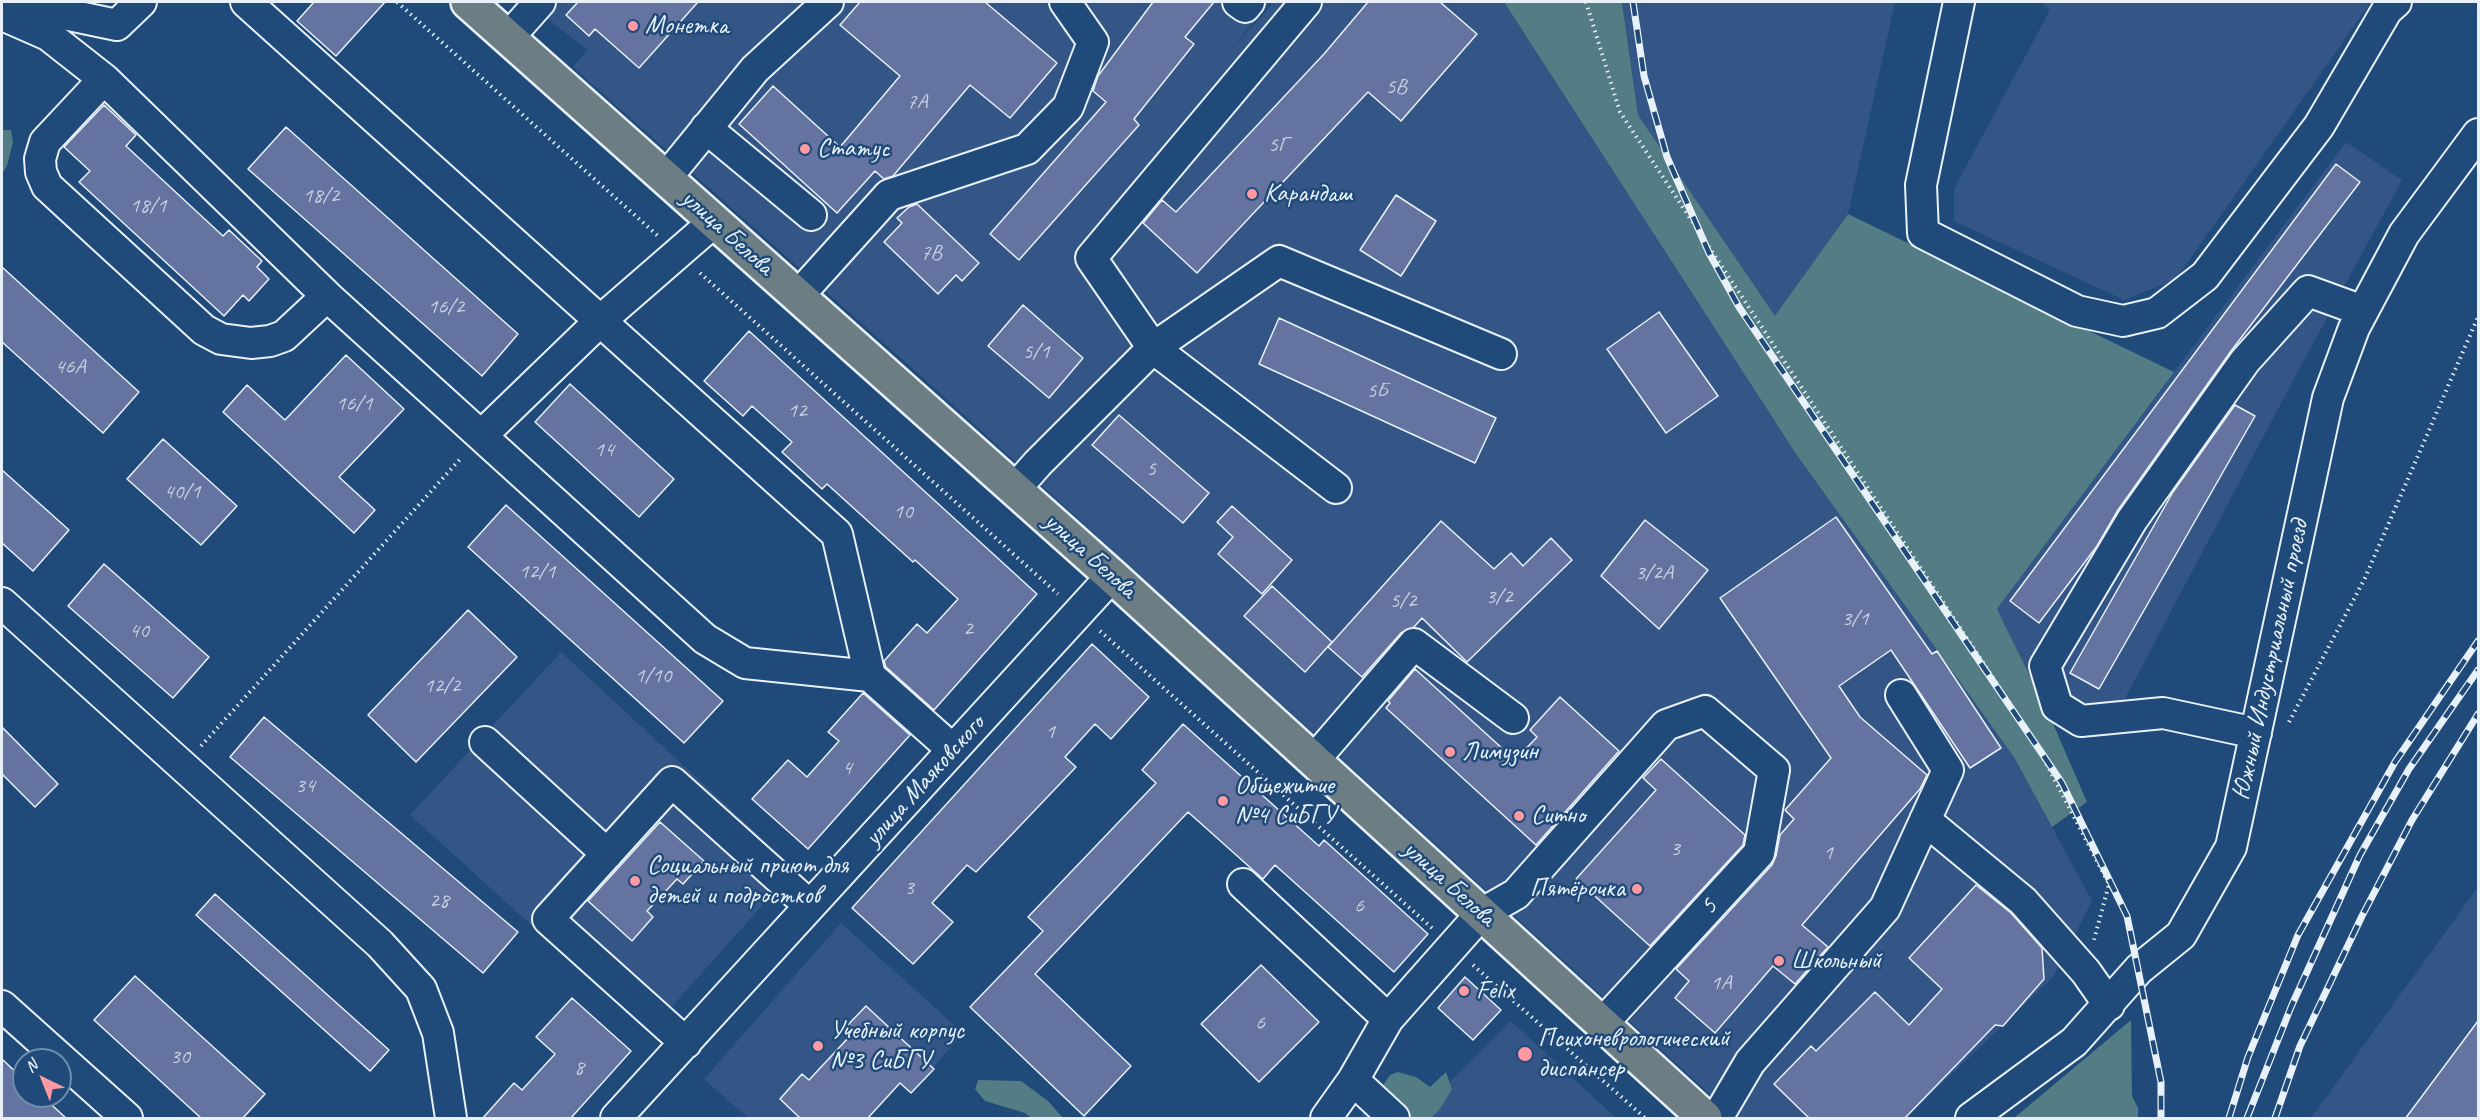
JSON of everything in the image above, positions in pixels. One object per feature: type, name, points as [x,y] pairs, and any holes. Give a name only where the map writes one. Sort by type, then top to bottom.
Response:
[{"type":"main road","name":"улица Белова","points":[[468,2],[1112,576],[1705,1119]]},
{"type":"street","points":[[7,2],[117,26],[141,2]]},
{"type":"street","points":[[246,2],[837,534],[870,676],[953,750]]},
{"type":"street","points":[[508,38],[540,2]]},
{"type":"street","points":[[666,178],[755,69],[828,2]]},
{"type":"street","points":[[798,296],[889,195],[1027,149],[1068,107],[1093,42],[1065,2]]},
{"type":"street","points":[[1238,2],[1245,7],[1249,2]]},
{"type":"street","points":[[1306,2],[1091,258],[1153,348],[1336,488]]},
{"type":"street","points":[[1959,2],[1921,185],[1923,234],[2077,311],[2123,321],[2157,313],[2205,276],[2319,126],[2386,10],[2396,2]]},
{"type":"street","points":[[2,17],[7,17],[48,35],[104,79],[327,296],[705,639],[745,663],[870,676]]},
{"type":"street","points":[[104,79],[45,142],[40,159],[41,172],[47,186],[204,330],[221,339],[251,343],[270,341],[284,336],[327,296]]},
{"type":"street","points":[[706,128],[811,215]]},
{"type":"street","name":"Южный Индустриальный проезд","points":[[1971,1119],[2074,1041],[2109,1005],[2139,969],[2181,935],[2231,847],[2328,398],[2354,328],[2404,234],[2478,134]]},
{"type":"street","points":[[482,435],[600,321],[715,221]]},
{"type":"street","points":[[1015,489],[1153,348],[1279,261],[1501,354]]},
{"type":"street","points":[[2256,733],[2163,713],[2081,721],[2057,706],[2045,666],[2139,510],[2245,361],[2308,291],[2363,311]]},
{"type":"street","name":"улица Маяковского","points":[[616,1119],[1112,576]]},
{"type":"street","points":[[2,603],[380,944],[421,989],[438,1033],[451,1119]]},
{"type":"street","points":[[1314,760],[1414,644],[1513,718]]},
{"type":"street","points":[[1717,1119],[1750,1062],[1885,908],[1948,770],[1900,695]]},
{"type":"street","name":"5","points":[[1481,914],[1516,894],[1666,725],[1705,711],[1774,770],[1759,853],[1602,1024]]},
{"type":"street","points":[[485,742],[607,854]]},
{"type":"street","points":[[686,1043],[548,919],[672,782],[810,906]]},
{"type":"street","points":[[1925,820],[2023,901],[2086,972],[2109,1005]]},
{"type":"street","points":[[1243,884],[1388,1019]]},
{"type":"street","points":[[1326,1119],[1353,1080],[1388,1019],[1481,914]]},
{"type":"street","points":[[2,1006],[127,1119]]},
{"type":"street","points":[[1353,1080],[1394,1119]]},
{"type":"path","points":[[397,2],[1645,1119]]},
{"type":"path","points":[[1587,2],[1620,112],[2034,740],[2109,884],[2086,972]]},
{"type":"path","points":[[183,766],[482,435]]},
{"type":"shaded area","points":[[527,2],[1270,2],[1230,51],[1274,2],[1504,2],[1796,454],[2014,757],[2092,901],[2053,977],[1906,1118],[1736,1118],[929,383],[573,67],[587,50]]},
{"type":"shaded area","points":[[1622,2],[1895,2],[1848,214],[1775,317],[1638,115]]},
{"type":"shaded area","points":[[2040,2],[2371,2],[2176,279],[2124,300],[1954,221],[1954,189],[2050,10]]},
{"type":"shaded area","points":[[2346,142],[2402,180],[2121,706],[2051,719],[1997,609]]},
{"type":"shaded area","points":[[561,652],[795,869],[649,1032],[410,815]]},
{"type":"shaded area","points":[[2478,887],[2478,1118],[2311,1118]]},
{"type":"shaded area","points":[[841,923],[963,1033],[911,1093],[900,1083],[867,1118],[748,1118],[704,1079]]},
{"type":"shaded area","points":[[1511,1021],[1616,1118],[1358,1118],[1395,1085],[1421,1111]]},
{"type":"green space","points":[[1504,2],[1622,2],[1638,115],[1775,316],[1848,214],[2174,372],[1997,609],[2051,719],[2087,802],[2052,827],[2014,757],[1796,454]]},
{"type":"green space","points":[[2,130],[11,130],[13,142],[7,166],[2,174]]},
{"type":"green space","points":[[2131,1020],[2132,1096],[2138,1108],[2138,1118],[2014,1118]]},
{"type":"green space","points":[[1398,1072],[1416,1077],[1430,1087],[1446,1072],[1452,1089],[1440,1109],[1431,1118],[1405,1118],[1389,1101],[1383,1085],[1390,1075]]},
{"type":"green space","points":[[978,1080],[1021,1081],[1048,1101],[1063,1118],[1031,1118],[1025,1113],[985,1101],[975,1089]]},
{"type":"building","points":[[314,2],[385,2],[336,56],[297,21]]},
{"type":"building","points":[[578,2],[698,2],[639,68],[595,29],[589,36],[566,15]]},
{"type":"building","points":[[860,2],[985,2],[1057,63],[1010,118],[970,85],[893,176],[884,179],[875,171],[837,213],[739,124],[773,86],[840,147],[900,76],[840,25]]},
{"type":"building","points":[[1153,2],[1214,2],[1185,37],[1194,44],[1134,119],[1139,125],[1019,260],[990,234],[1106,102],[1093,91],[1098,76]]},
{"type":"building","points":[[1368,2],[1440,2],[1477,34],[1401,121],[1368,92],[1197,273],[1143,223],[1162,200],[1176,212],[1324,54]]},
{"type":"building","points":[[104,105],[136,135],[126,146],[223,236],[229,230],[262,261],[257,267],[269,279],[249,301],[243,295],[224,316],[79,182],[90,171],[64,147]]},
{"type":"building","points":[[286,127],[518,334],[482,376],[248,169]]},
{"type":"building","points":[[2336,164],[2360,182],[2231,351],[2118,510],[2097,546],[2039,623],[2010,601]]},
{"type":"building","points":[[1396,195],[1436,221],[1401,276],[1360,250]]},
{"type":"building","points":[[917,204],[979,263],[962,281],[956,275],[938,294],[884,242],[902,223],[897,218],[909,207]]},
{"type":"building","points":[[2,267],[139,392],[103,433],[2,342]]},
{"type":"building","points":[[1023,305],[1083,358],[1049,398],[988,346]]},
{"type":"building","points":[[1659,312],[1718,396],[1666,433],[1607,349]]},
{"type":"building","points":[[1279,318],[1496,418],[1475,463],[1259,364]]},
{"type":"building","points":[[749,331],[1037,594],[934,710],[886,667],[884,661],[917,624],[927,633],[958,599],[915,560],[913,562],[827,484],[822,489],[782,452],[792,442],[752,406],[743,416],[704,381]]},
{"type":"building","points":[[346,355],[404,409],[339,477],[375,510],[354,533],[223,412],[247,385],[285,420]]},
{"type":"building","points":[[570,384],[674,479],[639,517],[535,422]]},
{"type":"building","points":[[2235,405],[2255,416],[2099,689],[2070,673],[2173,492]]},
{"type":"building","points":[[1119,415],[1209,493],[1183,523],[1092,445]]},
{"type":"building","points":[[163,439],[237,506],[201,545],[127,479]]},
{"type":"building","points":[[2,470],[69,530],[33,571],[2,543]]},
{"type":"building","points":[[506,505],[723,701],[684,743],[468,547]]},
{"type":"building","points":[[1232,506],[1292,560],[1262,594],[1218,554],[1233,537],[1217,522]]},
{"type":"building","points":[[1836,517],[1932,654],[1937,651],[2001,748],[1970,768],[1891,650],[1839,686],[1860,717],[1927,775],[1920,789],[1802,925],[1828,947],[1795,984],[1773,966],[1715,1033],[1675,998],[1689,981],[1676,969],[1772,865],[1780,835],[1794,819],[1785,810],[1831,758],[1720,598]]},
{"type":"building","points":[[1645,520],[1708,570],[1659,629],[1601,576]]},
{"type":"building","points":[[1441,521],[1494,569],[1511,553],[1523,566],[1551,538],[1572,560],[1467,662],[1422,618],[1414,627],[1401,633],[1362,677],[1328,647]]},
{"type":"building","points":[[104,564],[209,657],[173,698],[68,606]]},
{"type":"building","points":[[1272,586],[1332,642],[1305,672],[1244,616]]},
{"type":"building","points":[[468,610],[517,657],[416,762],[368,715]]},
{"type":"building","points":[[1092,644],[1149,697],[1111,739],[1095,724],[1065,757],[1076,767],[976,872],[967,865],[932,903],[953,922],[913,964],[852,908]]},
{"type":"building","points":[[1415,669],[1515,760],[1537,737],[1530,730],[1560,697],[1619,751],[1536,845],[1386,708],[1390,703],[1388,701]]},
{"type":"building","points":[[863,693],[910,735],[808,849],[752,799],[788,760],[807,777],[839,741],[828,732]]},
{"type":"building","points":[[264,717],[518,932],[483,973],[230,757]]},
{"type":"building","points":[[1183,724],[1319,846],[1324,840],[1428,934],[1394,972],[1275,865],[1263,879],[1188,812],[1035,974],[1131,1066],[1084,1116],[970,1007],[1043,931],[1028,917],[1156,783],[1142,770]]},
{"type":"building","points":[[2,727],[58,784],[35,807],[2,774]]},
{"type":"building","points":[[1661,759],[1745,835],[1743,845],[1650,946],[1576,879],[1656,790],[1643,778]]},
{"type":"building","name":"Социальный приют для детей и подростков","points":[[660,822],[704,861],[683,884],[677,879],[647,911],[653,917],[632,941],[588,901]]},
{"type":"building","points":[[1976,885],[2011,913],[2042,948],[2044,979],[2003,1026],[1995,1025],[1904,1119],[1810,1119],[1774,1084],[1811,1046],[1816,1051],[1875,992],[1909,1025],[1942,989],[1909,958]]},
{"type":"building","points":[[215,894],[389,1050],[370,1071],[196,915]]},
{"type":"building","points":[[1261,965],[1319,1022],[1259,1082],[1201,1024]]},
{"type":"building","points":[[135,976],[265,1094],[242,1119],[202,1119],[94,1020]]},
{"type":"building","points":[[1465,977],[1501,1010],[1473,1040],[1438,1008]]},
{"type":"building","points":[[572,998],[631,1051],[570,1119],[482,1119],[514,1083],[522,1090],[555,1054],[536,1037]]},
{"type":"building","points":[[866,1006],[934,1069],[911,1093],[900,1083],[867,1119],[801,1119],[780,1099],[802,1074],[809,1080],[849,1037],[842,1031]]},
{"type":"building","points":[[2478,1021],[2478,1119],[2405,1119]]},
{"type":"building","points":[[2,1059],[12,1069],[12,1108],[55,1108],[67,1119],[2,1119]]},
{"type":"railway","points":[[1633,2],[1644,76],[1667,157],[1709,253],[1739,307],[2062,783],[2127,916],[2161,1082],[2161,1118]]},
{"type":"railway","points":[[2229,1118],[2248,1057],[2298,935],[2395,762],[2478,641]]},
{"type":"railway","points":[[2247,1118],[2291,1007],[2360,855],[2409,769],[2478,670]]},
{"type":"railway","points":[[2275,1118],[2300,1046],[2362,916],[2412,820],[2478,714]]},
{"type":"place","name":"Монетка","points":[[633,26]]},
{"type":"place","name":"Статус","points":[[805,149]]},
{"type":"place","name":"Карандаш","points":[[1252,194]]},
{"type":"place","name":"Лимузин","points":[[1450,752]]},
{"type":"place","name":"Общежитие №4 СиБГУ","points":[[1223,801]]},
{"type":"place","name":"Ситно","points":[[1519,816]]},
{"type":"place","name":"Социальный приют для детей и подростков","points":[[635,881]]},
{"type":"place","name":"Пятёрочка","points":[[1637,889]]},
{"type":"place","name":"Школьный","points":[[1779,961]]},
{"type":"place","name":"Felix","points":[[1464,991]]},
{"type":"place","name":"Учебный корпус №3 СиБГУ","points":[[818,1046]]},
{"type":"place","name":"Психоневрологический диспансер","points":[[1525,1054]]}]
